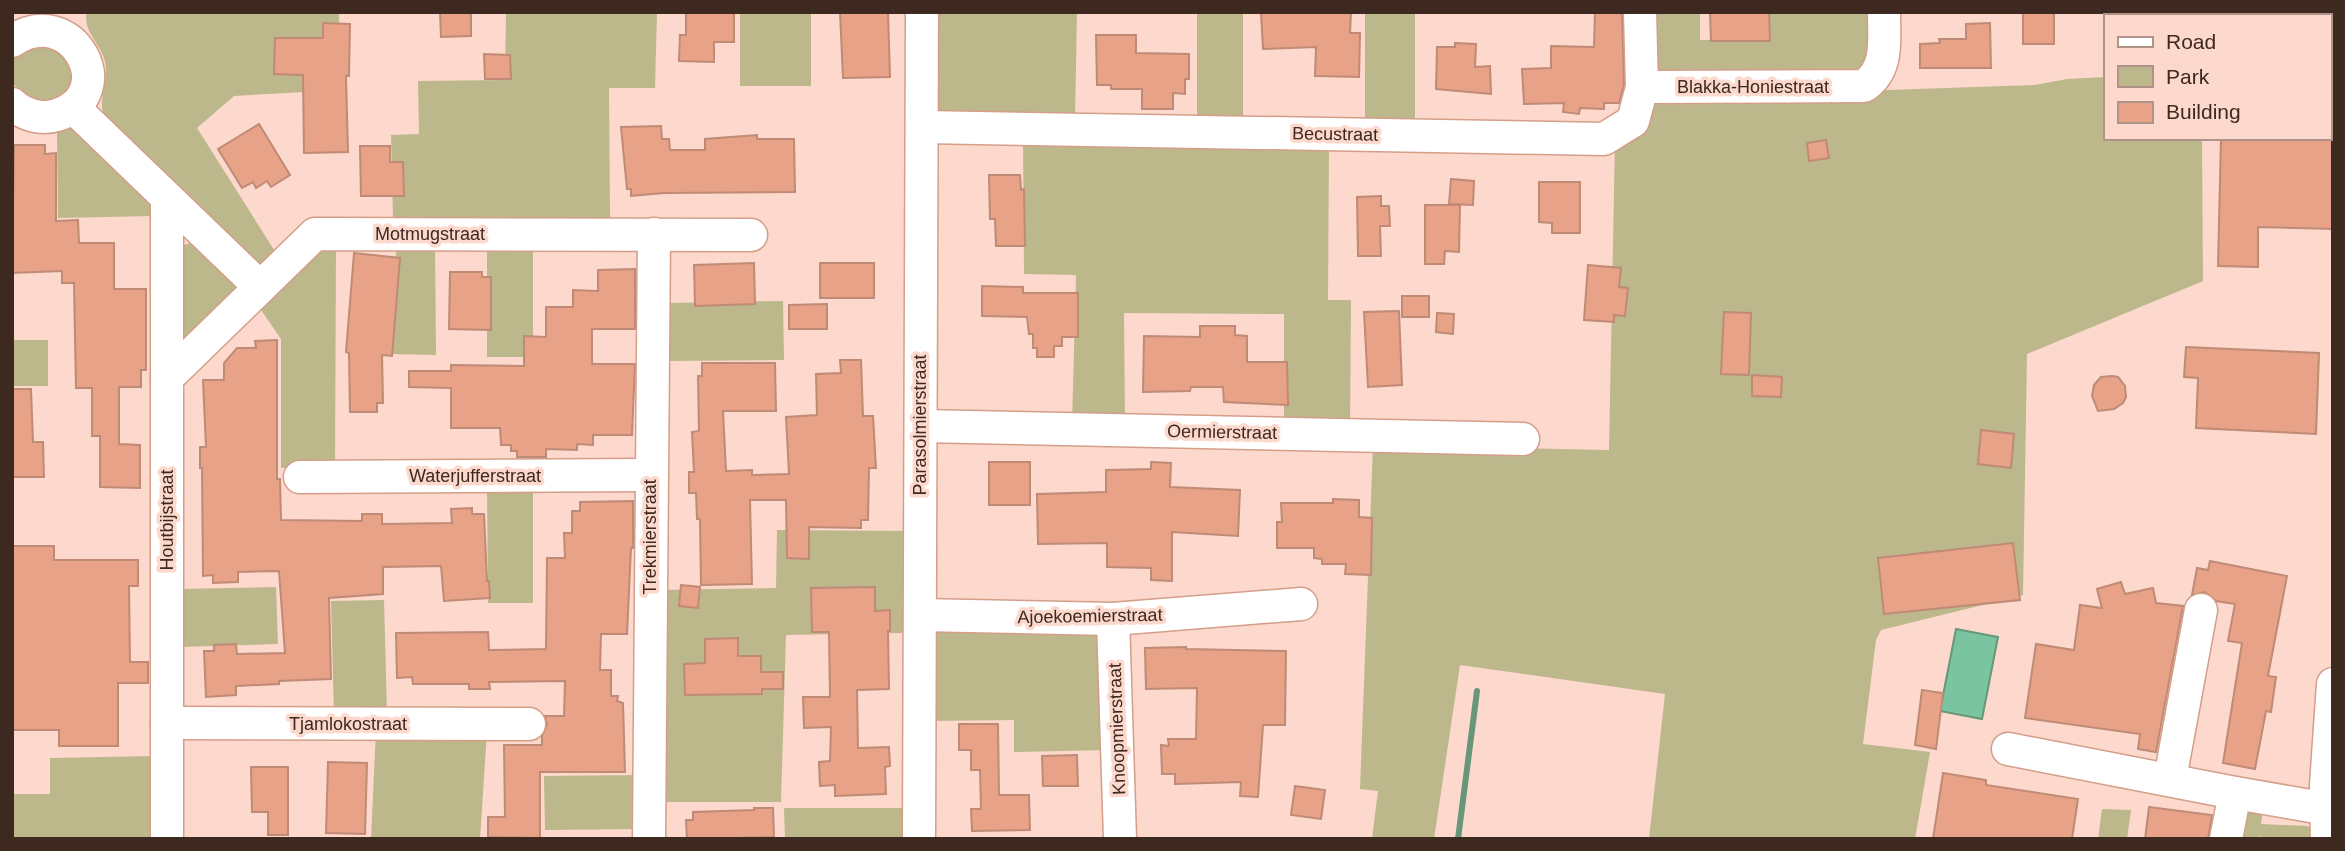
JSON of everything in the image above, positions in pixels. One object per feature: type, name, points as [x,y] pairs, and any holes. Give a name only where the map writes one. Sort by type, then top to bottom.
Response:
[{"type":"street","name":"Parasolmierstraat","points":[[919,839],[922,12]]},
{"type":"street","name":"Becustraat","points":[[923,127],[1604,139],[1633,121],[1642,87],[1640,12]]},
{"type":"street","name":"Blakka-Honiestraat","points":[[1642,87],[1864,86],[1877,76],[1881,67],[1884,12]]},
{"type":"street","points":[[12,104],[28,115],[51,117],[73,107],[88,82],[88,67],[83,52],[74,40],[62,32],[34,25]]},
{"type":"street","points":[[73,107],[260,287]]},
{"type":"street","name":"Houtbijstraat","points":[[166,839],[167,200]]},
{"type":"street","name":"Motmugstraat","points":[[167,378],[315,234],[751,235]]},
{"type":"street","name":"Trekmierstraat","points":[[649,839],[654,234]]},
{"type":"street","name":"Oermierstraat","points":[[920,426],[1523,439]]},
{"type":"street","name":"Waterjufferstraat","points":[[300,477],[650,475]]},
{"type":"street","name":"Ajoekoemierstraat","points":[[920,615],[1113,619],[1301,604]]},
{"type":"street","points":[[2170,779],[2201,610]]},
{"type":"street","name":"Knoopmierstraat","points":[[1113,619],[1120,839]]},
{"type":"street","points":[[2008,748],[2235,793],[2329,818],[2326,785],[2333,684]]},
{"type":"street","name":"Tjamlokostraat","points":[[167,723],[529,724]]},
{"type":"street","points":[[2226,839],[2235,793]]},
{"type":"green space","points":[[87,12],[339,12],[340,90],[234,96],[197,128],[276,253],[265,263],[253,265],[105,119],[102,104],[106,66],[102,52],[89,30]]},
{"type":"green space","points":[[506,12],[657,12],[655,88],[609,88],[610,219],[393,219],[391,135],[419,134],[418,81],[505,80]]},
{"type":"green space","points":[[740,12],[811,12],[811,86],[740,86]]},
{"type":"green space","points":[[932,12],[1077,12],[1075,118],[942,114],[932,103]]},
{"type":"green space","points":[[1197,12],[1243,12],[1243,125],[1197,124]]},
{"type":"green space","points":[[1365,12],[1415,12],[1415,127],[1365,127]]},
{"type":"green space","points":[[1648,12],[1700,12],[1700,40],[1769,39],[1769,12],[1873,12],[1872,63],[1862,72],[1653,76]]},
{"type":"green space","points":[[22,43],[71,51],[75,85],[61,99],[36,102],[19,91],[11,73],[15,53]]},
{"type":"green space","points":[[2104,77],[2104,140],[2202,140],[2203,281],[2027,354],[2023,595],[1881,630],[1876,640],[1863,744],[1930,752],[1915,839],[1649,839],[1665,694],[1460,665],[1434,839],[1372,839],[1378,791],[1360,789],[1373,445],[1609,450],[1615,141],[1648,98],[2035,85],[2067,79]]},
{"type":"green space","points":[[80,126],[154,202],[154,216],[58,218],[57,129]]},
{"type":"green space","points":[[1023,134],[1329,143],[1328,300],[1351,300],[1350,429],[1284,428],[1284,314],[1124,313],[1125,425],[1072,424],[1076,275],[1024,274]]},
{"type":"green space","points":[[487,240],[533,240],[533,357],[487,357]]},
{"type":"green space","points":[[193,242],[240,289],[177,353],[178,247]]},
{"type":"green space","points":[[397,242],[435,242],[436,355],[387,354]]},
{"type":"green space","points":[[320,243],[336,244],[335,466],[281,468],[281,339],[257,304]]},
{"type":"green space","points":[[783,301],[784,360],[667,361],[666,303]]},
{"type":"green space","points":[[12,340],[48,340],[48,386],[12,386]]},
{"type":"green space","points":[[487,484],[533,484],[533,603],[488,603]]},
{"type":"green space","points":[[777,530],[905,531],[903,633],[786,635],[781,802],[659,802],[658,590],[776,588]]},
{"type":"green space","points":[[276,587],[278,644],[180,647],[178,589]]},
{"type":"green space","points":[[384,600],[387,713],[334,714],[331,601]]},
{"type":"green space","points":[[933,629],[1092,629],[1101,637],[1109,750],[1014,752],[1014,720],[928,721]]},
{"type":"green space","points":[[376,730],[487,731],[480,839],[371,839]]},
{"type":"green space","points":[[155,756],[157,839],[12,839],[12,794],[50,794],[50,758]]},
{"type":"green space","points":[[640,775],[641,829],[545,830],[544,776]]},
{"type":"green space","points":[[2264,801],[2261,824],[2308,826],[2316,839],[2268,839],[2259,836],[2258,839],[2222,839],[2227,802]]},
{"type":"green space","points":[[784,808],[909,808],[909,839],[785,839]]},
{"type":"green space","points":[[2102,809],[2131,810],[2127,839],[2098,839]]},
{"type":"shaded area","points":[[1956,629],[1998,637],[1982,719],[1940,711]]},
{"type":"building","points":[[440,12],[471,12],[471,36],[441,37]]},
{"type":"building","points":[[686,12],[734,12],[734,42],[714,42],[714,62],[679,61],[680,35],[686,35]]},
{"type":"building","points":[[840,12],[888,12],[890,77],[843,78]]},
{"type":"building","points":[[1351,12],[1350,33],[1360,33],[1359,77],[1315,76],[1316,47],[1263,49],[1261,13]]},
{"type":"building","points":[[1595,12],[1622,12],[1624,85],[1619,103],[1604,103],[1604,109],[1580,108],[1579,114],[1563,112],[1564,103],[1524,104],[1522,69],[1551,68],[1551,46],[1594,47]]},
{"type":"building","points":[[1710,12],[1769,12],[1770,41],[1711,41]]},
{"type":"building","points":[[2023,12],[2054,12],[2054,44],[2023,44]]},
{"type":"building","points":[[323,23],[350,24],[349,76],[346,76],[348,152],[304,153],[303,75],[274,74],[275,38],[323,38]]},
{"type":"building","points":[[1990,23],[1991,68],[1920,68],[1920,44],[1940,43],[1939,39],[1966,39],[1966,24]]},
{"type":"building","points":[[1096,35],[1136,35],[1136,53],[1189,54],[1189,79],[1185,79],[1185,94],[1173,93],[1173,109],[1142,109],[1142,89],[1111,89],[1111,85],[1097,85]]},
{"type":"building","points":[[1455,43],[1476,44],[1475,67],[1490,66],[1491,94],[1436,89],[1437,47],[1455,47]]},
{"type":"building","points":[[484,54],[510,55],[511,79],[485,79]]},
{"type":"building","points":[[259,124],[290,175],[271,187],[267,181],[256,188],[253,182],[242,188],[218,149]]},
{"type":"building","points":[[661,126],[662,139],[669,139],[670,150],[705,150],[705,139],[757,135],[757,139],[794,139],[795,192],[664,193],[631,196],[631,189],[627,189],[621,127]]},
{"type":"building","points":[[2333,138],[2333,229],[2258,227],[2258,267],[2218,266],[2221,140]]},
{"type":"building","points":[[1826,140],[1829,158],[1809,161],[1807,143]]},
{"type":"building","points":[[14,145],[45,145],[45,154],[56,153],[56,221],[78,220],[79,243],[114,243],[114,289],[146,289],[146,370],[141,370],[141,387],[119,387],[119,444],[140,445],[140,488],[100,487],[100,436],[92,436],[92,388],[76,388],[74,283],[62,283],[62,271],[12,273]]},
{"type":"building","points":[[360,146],[390,146],[390,162],[403,162],[404,196],[361,196]]},
{"type":"building","points":[[989,175],[1020,175],[1021,190],[1024,189],[1025,246],[996,246],[995,219],[990,219]]},
{"type":"building","points":[[1451,179],[1474,181],[1473,205],[1449,204]]},
{"type":"building","points":[[1539,182],[1580,182],[1580,233],[1552,233],[1552,223],[1539,222]]},
{"type":"building","points":[[1381,196],[1381,206],[1389,206],[1390,226],[1380,226],[1381,256],[1358,256],[1357,197]]},
{"type":"building","points":[[1425,205],[1460,205],[1459,252],[1445,251],[1444,264],[1425,264]]},
{"type":"building","points":[[354,253],[400,258],[392,356],[382,355],[383,403],[377,403],[377,412],[350,412],[349,353],[346,352]]},
{"type":"building","points":[[754,263],[755,304],[695,306],[694,265]]},
{"type":"building","points":[[820,263],[874,263],[874,298],[820,298]]},
{"type":"building","points":[[1588,265],[1621,268],[1619,287],[1628,288],[1625,316],[1614,315],[1614,322],[1584,320]]},
{"type":"building","points":[[635,269],[635,329],[592,329],[592,364],[635,364],[632,435],[593,435],[593,445],[577,444],[577,450],[546,449],[546,457],[517,457],[517,451],[511,451],[511,445],[501,445],[500,428],[451,428],[451,388],[409,387],[409,371],[451,371],[451,365],[524,366],[524,336],[546,337],[546,307],[573,307],[573,290],[598,291],[598,270]]},
{"type":"building","points":[[450,272],[482,272],[482,277],[491,277],[491,330],[449,329]]},
{"type":"building","points":[[982,286],[1023,287],[1023,293],[1078,293],[1078,337],[1062,337],[1062,346],[1054,346],[1054,357],[1037,357],[1037,348],[1033,348],[1033,334],[1029,334],[1027,317],[982,316]]},
{"type":"building","points":[[1402,296],[1429,296],[1429,317],[1402,317]]},
{"type":"building","points":[[827,304],[827,329],[789,329],[789,305]]},
{"type":"building","points":[[1399,311],[1402,385],[1368,387],[1364,312]]},
{"type":"building","points":[[1724,312],[1751,313],[1749,375],[1721,374]]},
{"type":"building","points":[[1437,313],[1454,314],[1453,334],[1436,332]]},
{"type":"building","points":[[1200,326],[1235,326],[1235,335],[1247,336],[1247,362],[1287,362],[1288,405],[1224,402],[1223,387],[1143,392],[1144,336],[1200,337]]},
{"type":"building","points":[[277,340],[277,479],[280,479],[281,520],[362,521],[362,514],[382,514],[382,524],[452,523],[451,509],[472,508],[472,514],[484,514],[490,598],[444,601],[441,566],[383,567],[383,594],[329,598],[331,679],[236,686],[236,695],[206,697],[204,651],[214,651],[214,645],[236,644],[237,654],[285,653],[279,571],[238,572],[238,582],[213,583],[213,575],[203,576],[200,468],[200,447],[206,447],[203,380],[224,380],[224,363],[237,348],[256,348],[255,341]]},
{"type":"building","points":[[2186,347],[2319,353],[2316,434],[2196,428],[2198,378],[2184,377]]},
{"type":"building","points":[[840,360],[861,360],[863,416],[873,416],[876,468],[869,468],[868,520],[861,520],[861,528],[809,527],[809,559],[787,558],[786,500],[750,500],[752,584],[701,585],[700,519],[697,519],[696,493],[689,493],[689,472],[694,472],[692,432],[699,431],[698,376],[702,376],[702,363],[775,363],[776,411],[723,411],[726,471],[752,470],[752,475],[789,474],[786,417],[817,415],[816,374],[841,373]]},
{"type":"building","points":[[1752,375],[1782,377],[1781,397],[1752,396]]},
{"type":"building","points":[[2101,377],[2118,377],[2125,386],[2126,397],[2123,403],[2114,409],[2098,411],[2092,396],[2094,385]]},
{"type":"building","points":[[12,389],[31,389],[33,442],[43,442],[44,477],[12,477]]},
{"type":"building","points":[[1981,430],[2014,434],[2011,468],[1978,464]]},
{"type":"building","points":[[989,462],[1030,462],[1030,505],[989,505]]},
{"type":"building","points":[[1151,462],[1171,463],[1170,487],[1240,490],[1238,536],[1172,532],[1172,581],[1151,580],[1151,568],[1107,567],[1107,543],[1038,544],[1037,494],[1106,492],[1106,470],[1151,469]]},
{"type":"building","points":[[1333,499],[1359,500],[1359,517],[1372,518],[1371,575],[1345,574],[1346,564],[1322,564],[1322,559],[1314,558],[1314,548],[1277,548],[1277,522],[1282,522],[1281,503],[1333,503]]},
{"type":"building","points":[[633,501],[633,548],[627,634],[601,634],[600,670],[611,670],[611,696],[618,696],[617,701],[623,703],[625,772],[540,772],[540,838],[488,837],[488,817],[505,817],[504,745],[542,745],[542,736],[547,725],[545,716],[564,716],[565,681],[489,682],[490,689],[469,689],[469,684],[413,684],[412,677],[397,678],[396,633],[488,632],[489,650],[546,649],[547,558],[565,558],[564,533],[572,533],[572,511],[580,511],[580,502]]},
{"type":"building","points":[[2013,543],[2020,600],[1884,614],[1878,558]]},
{"type":"building","points":[[12,546],[54,546],[54,560],[138,560],[138,586],[129,586],[130,662],[148,662],[148,683],[118,683],[118,746],[59,746],[59,730],[12,730]]},
{"type":"building","points":[[2210,561],[2287,576],[2268,676],[2276,677],[2271,712],[2266,711],[2255,769],[2223,763],[2242,643],[2228,641],[2235,604],[2216,601],[2205,592],[2192,595],[2197,568],[2208,570]]},
{"type":"building","points":[[2121,582],[2125,594],[2153,588],[2156,603],[2183,606],[2156,752],[2138,749],[2140,734],[2025,718],[2036,644],[2074,650],[2080,605],[2102,608],[2097,589]]},
{"type":"building","points":[[681,585],[700,587],[698,608],[679,606]]},
{"type":"building","points":[[875,587],[875,611],[890,610],[889,689],[857,690],[858,748],[889,747],[890,766],[885,767],[886,794],[835,796],[835,785],[820,786],[819,762],[830,761],[831,727],[804,728],[803,697],[830,697],[829,632],[812,632],[811,588]]},
{"type":"building","points":[[738,638],[738,656],[761,656],[761,672],[783,672],[783,689],[762,689],[762,694],[685,695],[684,664],[705,663],[705,639]]},
{"type":"building","points":[[1145,648],[1286,651],[1285,725],[1263,725],[1258,797],[1240,796],[1241,782],[1175,784],[1175,774],[1162,774],[1161,745],[1169,746],[1168,739],[1196,739],[1197,688],[1146,689]]},
{"type":"building","points":[[1922,690],[1943,693],[1936,749],[1915,745]]},
{"type":"building","points":[[959,724],[998,724],[999,795],[1029,795],[1030,830],[972,831],[971,809],[981,809],[980,770],[971,770],[971,750],[959,750]]},
{"type":"building","points":[[1077,755],[1078,786],[1043,786],[1042,756]]},
{"type":"building","points":[[328,762],[367,763],[365,834],[326,833]]},
{"type":"building","points":[[251,767],[288,767],[288,835],[268,835],[268,812],[252,812]]},
{"type":"building","points":[[1943,773],[1986,780],[1986,785],[2078,799],[2072,839],[1933,839]]},
{"type":"building","points":[[1295,786],[1325,790],[1321,819],[1291,815]]},
{"type":"building","points":[[2149,807],[2212,815],[2208,839],[2145,839]]},
{"type":"building","points":[[773,808],[774,837],[687,839],[686,820],[693,820],[693,812]]},
{"type":"waterway","points":[[1458,839],[1477,691]]}]
